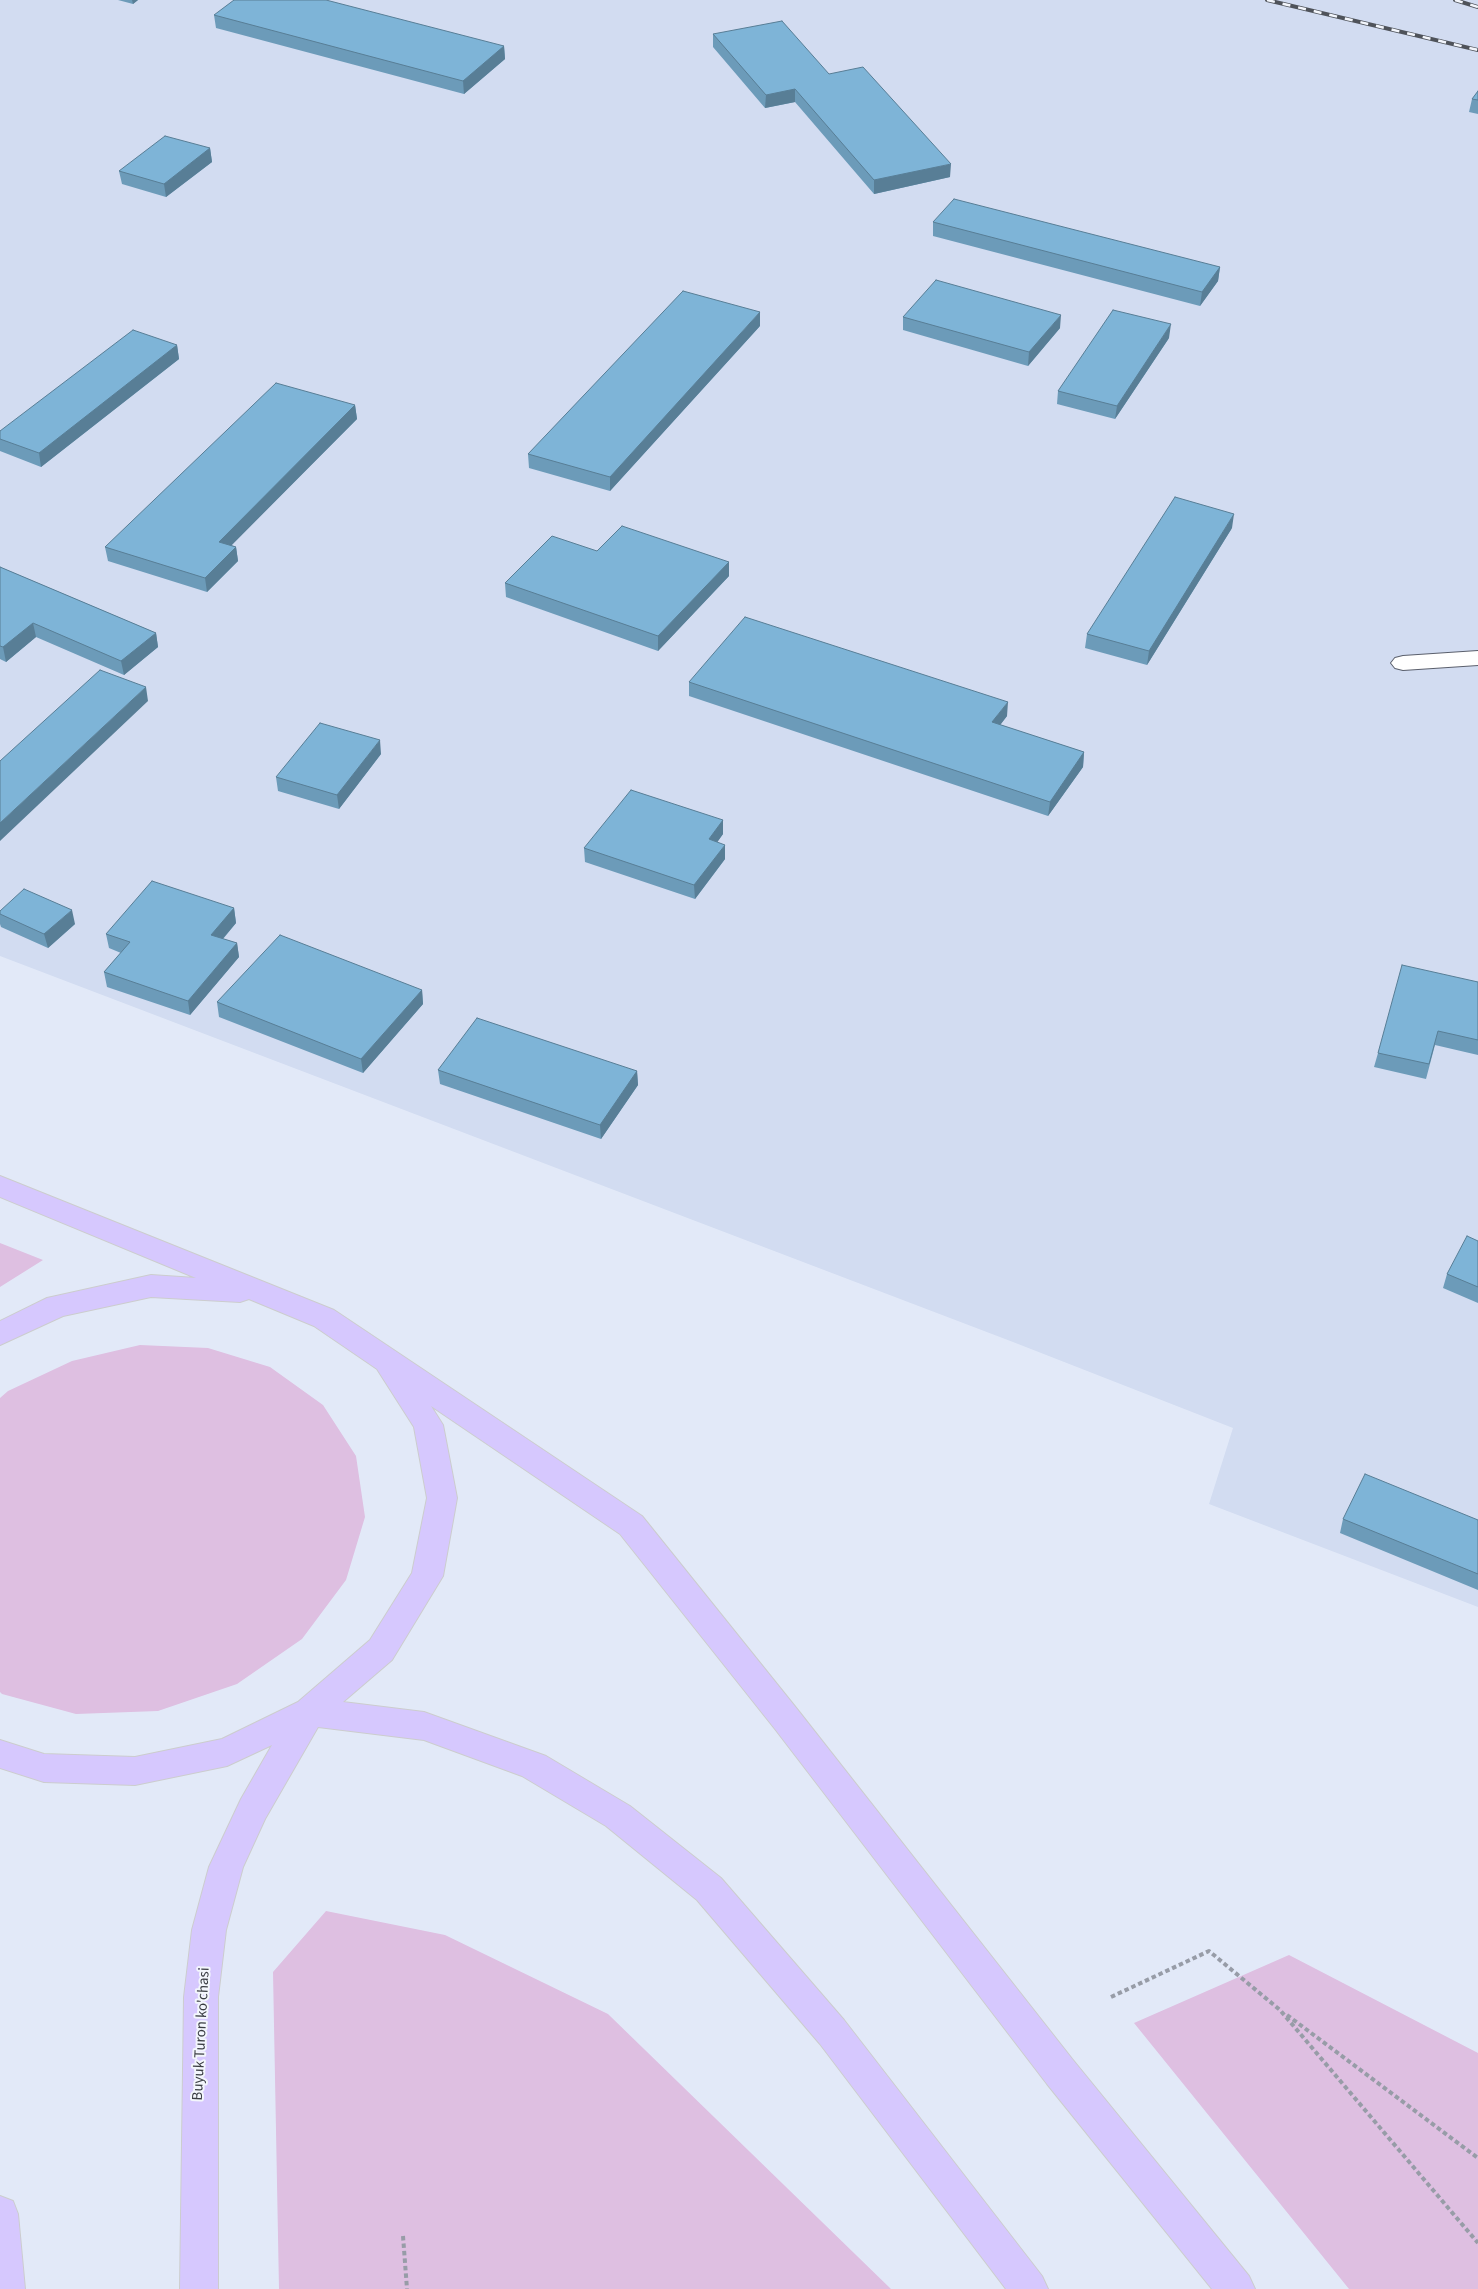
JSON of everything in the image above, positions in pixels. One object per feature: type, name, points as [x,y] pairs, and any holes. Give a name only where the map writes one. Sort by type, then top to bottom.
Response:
[{"type":"main road","points":[[0,1186],[324,1318],[631,1525],[786,1719],[1060,2072],[1236,2289]]},
{"type":"main road","points":[[0,1334],[58,1306],[151,1286],[242,1291],[324,1318],[387,1363],[428,1425],[442,1498],[427,1576],[381,1650],[309,1712],[227,1752],[135,1771],[44,1768],[0,1754]]},
{"type":"main road","points":[[309,1712],[424,1726],[534,1766],[618,1816],[709,1889],[832,2032],[1029,2289]]},
{"type":"main road","name":"Buyuk Turon ko'chasi","points":[[199,2289],[198,2077],[201,1997],[209,1930],[226,1867],[253,1809],[309,1712]]},
{"type":"main road","points":[[0,2214],[6,2289]]},
{"type":"lane","points":[[1403,663],[1478,658]]},
{"type":"path","points":[[1111,1997],[1209,1951],[1280,2010],[1478,2158]]},
{"type":"path","points":[[1280,2010],[1478,2243]]},
{"type":"path","points":[[403,2236],[407,2289]]},
{"type":"shaded area","points":[[0,0],[1478,0],[1478,1607],[1209,1504],[1233,1428],[1013,1342],[0,956]]},
{"type":"shaded area","points":[[0,1243],[43,1260],[0,1287]]},
{"type":"shaded area","points":[[140,1345],[208,1348],[270,1367],[323,1405],[356,1456],[365,1517],[346,1580],[302,1639],[237,1684],[158,1711],[76,1714],[2,1694],[0,1692],[0,1398],[8,1391],[72,1361]]},
{"type":"shaded area","points":[[326,1911],[445,1935],[608,2014],[891,2289],[279,2289],[273,1972]]},
{"type":"shaded area","points":[[1289,1955],[1478,2053],[1478,2289],[1349,2289],[1134,2023]]},
{"type":"building","points":[[234,0],[326,0],[504,46],[463,81],[214,15]]},
{"type":"building","points":[[782,21],[829,74],[863,67],[951,164],[874,180],[795,89],[766,95],[713,34]]},
{"type":"building","points":[[1478,91],[1478,100],[1472,99]]},
{"type":"building","points":[[165,136],[210,148],[164,184],[119,171]]},
{"type":"building","points":[[954,199],[1220,267],[1202,292],[933,222]]},
{"type":"building","points":[[936,280],[1061,315],[1029,352],[903,317]]},
{"type":"building","points":[[683,291],[760,312],[610,477],[528,454]]},
{"type":"building","points":[[1113,310],[1171,324],[1117,406],[1058,391]]},
{"type":"building","points":[[133,330],[177,345],[39,453],[0,439],[0,431]]},
{"type":"building","points":[[276,383],[355,405],[219,542],[236,547],[205,578],[105,547]]},
{"type":"building","points":[[1175,497],[1234,514],[1149,651],[1087,634]]},
{"type":"building","points":[[622,526],[729,562],[658,636],[505,583],[552,536],[597,551]]},
{"type":"building","points":[[0,567],[156,633],[121,661],[33,623],[3,647],[0,646]]},
{"type":"building","points":[[745,617],[1008,702],[992,722],[1084,752],[1050,802],[689,682]]},
{"type":"building","points":[[100,670],[146,687],[0,823],[0,761]]},
{"type":"building","points":[[320,723],[380,740],[337,795],[276,777]]},
{"type":"building","points":[[631,790],[723,820],[709,839],[725,845],[694,885],[584,848]]},
{"type":"building","points":[[152,881],[234,908],[211,935],[237,943],[188,1001],[104,972],[130,942],[106,934]]},
{"type":"building","points":[[24,889],[72,910],[44,934],[0,914],[0,911]]},
{"type":"building","points":[[280,935],[422,990],[361,1059],[217,1002]]},
{"type":"building","points":[[1402,965],[1478,982],[1478,1040],[1438,1031],[1429,1064],[1378,1053]]},
{"type":"building","points":[[477,1018],[637,1071],[600,1125],[438,1070]]},
{"type":"building","points":[[1467,1236],[1478,1241],[1478,1287],[1447,1274]]},
{"type":"building","points":[[1365,1474],[1478,1520],[1478,1574],[1343,1519]]},
{"type":"railway","points":[[1267,0],[1478,50]]},
{"type":"railway","points":[[1455,0],[1478,7]]}]
